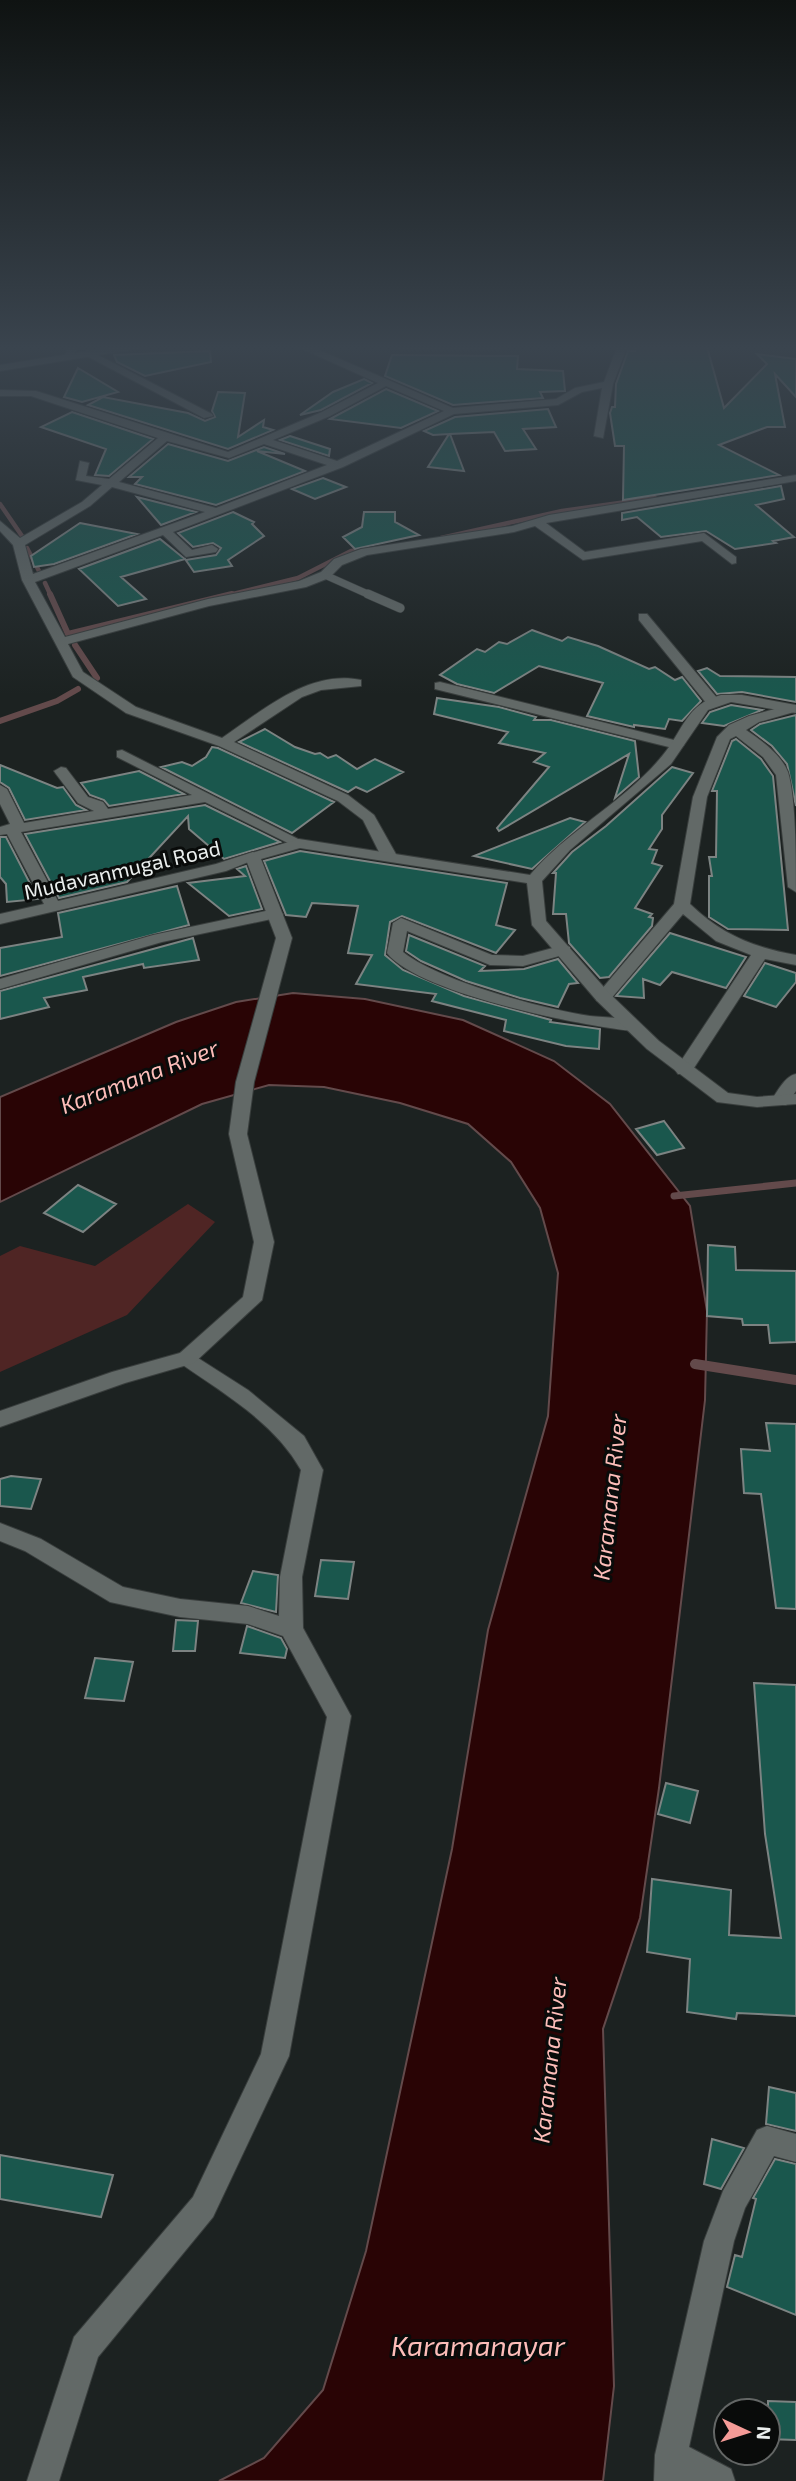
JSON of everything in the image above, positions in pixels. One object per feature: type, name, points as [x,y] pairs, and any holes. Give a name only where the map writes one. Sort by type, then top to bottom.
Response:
[{"type":"street","points":[[84,463],[80,478],[113,483],[122,488],[215,511]]},
{"type":"street","points":[[19,544],[67,518],[136,463]]},
{"type":"street","points":[[332,463],[339,465]]},
{"type":"street","points":[[28,579],[344,463]]},
{"type":"street","points":[[61,642],[208,603],[283,589],[325,575],[338,562],[365,552],[445,542],[537,522],[796,478]]},
{"type":"street","points":[[537,522],[583,556],[704,537],[732,560]]},
{"type":"street","points":[[0,524],[19,544],[28,579],[78,674],[131,710],[224,743],[343,798],[369,818],[390,856]]},
{"type":"street","points":[[164,530],[190,554],[212,549]]},
{"type":"street","points":[[643,617],[712,701]]},
{"type":"street","points":[[224,743],[297,694],[319,686],[356,683]]},
{"type":"street","points":[[440,686],[677,745]]},
{"type":"street","points":[[792,709],[750,701],[712,701],[696,711],[667,760],[556,852],[534,880],[538,922],[603,997],[684,1070],[723,1098],[788,1100],[796,1079]]},
{"type":"street","points":[[603,997],[682,905],[701,797],[724,737],[734,728],[792,709]]},
{"type":"street","points":[[734,728],[756,742],[778,765],[783,775],[796,887]]},
{"type":"street","points":[[122,754],[299,843],[534,880]]},
{"type":"street","points":[[61,771],[83,800],[98,805],[103,814]]},
{"type":"street","points":[[0,789],[10,829],[53,907]]},
{"type":"street","points":[[10,829],[207,797]]},
{"type":"street","name":"Mudavanmugal Road","points":[[0,919],[221,868],[299,843]]},
{"type":"street","points":[[0,1419],[119,1377],[187,1358],[252,1300],[264,1242],[238,1134],[245,1082],[284,938],[253,857]]},
{"type":"street","points":[[682,905],[707,930],[733,947],[796,960]]},
{"type":"street","points":[[0,984],[159,938],[275,914]]},
{"type":"street","points":[[564,950],[523,961],[490,960],[401,923],[395,953],[404,963],[475,991],[546,1013],[592,1023],[633,1026]]},
{"type":"street","points":[[684,1070],[760,954]]},
{"type":"street","points":[[43,2481],[85,2348],[203,2207],[275,2056],[339,1716],[291,1629],[291,1577],[312,1470],[296,1442],[241,1395],[187,1358]]},
{"type":"street","points":[[0,1532],[33,1545],[118,1595],[180,1608],[248,1615],[291,1629]]},
{"type":"street","points":[[719,2481],[671,2468],[719,2241],[733,2202],[767,2140],[796,2148]]},
{"type":"lane","points":[[325,575],[400,608]]},
{"type":"shaded area","points":[[188,1204],[215,1222],[127,1315],[0,1372],[0,1256],[20,1246],[95,1266]]},
{"type":"water","name":"Karamanayar","points":[[293,993],[365,999],[463,1020],[554,1061],[610,1104],[690,1206],[707,1311],[705,1400],[659,1788],[640,1918],[603,2029],[614,2386],[603,2481],[219,2481],[264,2458],[323,2390],[366,2251],[452,1849],[488,1630],[548,1416],[558,1273],[540,1208],[511,1162],[468,1124],[400,1103],[324,1087],[269,1085],[202,1104],[0,1202],[0,1097],[176,1022],[236,1002]]},
{"type":"building","points":[[100,463],[125,463],[109,476],[95,475]]},
{"type":"building","points":[[146,463],[285,463],[305,471],[216,505],[135,484],[142,477],[129,477]]},
{"type":"building","points":[[431,463],[461,463],[464,471],[428,467]]},
{"type":"building","points":[[624,463],[755,463],[779,475],[623,500]]},
{"type":"building","points":[[323,478],[346,487],[315,499],[292,489]]},
{"type":"building","points":[[781,486],[784,499],[756,505],[794,537],[773,541],[776,543],[735,549],[706,531],[661,537],[637,517],[622,520],[622,513]]},
{"type":"building","points":[[137,497],[196,512],[161,525]]},
{"type":"building","points":[[233,512],[254,522],[252,524],[264,536],[228,560],[232,566],[194,572],[185,559],[216,555],[221,548],[213,543],[193,547],[178,533]]},
{"type":"building","points":[[364,512],[395,512],[395,522],[419,535],[355,549],[343,537],[362,527]]},
{"type":"building","points":[[80,523],[137,534],[54,564],[34,567],[31,556]]},
{"type":"building","points":[[160,539],[185,559],[121,577],[146,599],[118,606],[79,569]]},
{"type":"building","points":[[532,630],[562,641],[568,637],[598,646],[649,669],[655,667],[675,680],[682,677],[701,701],[682,721],[669,719],[665,729],[634,727],[587,716],[603,683],[539,666],[494,693],[457,684],[440,675],[477,649],[485,652],[499,642],[507,644]]},
{"type":"building","points":[[707,668],[720,676],[796,677],[796,702],[742,692],[717,694],[698,671]]},
{"type":"building","points":[[437,698],[499,707],[536,717],[534,720],[551,720],[635,741],[639,777],[615,798],[629,754],[499,831],[497,828],[549,767],[534,762],[545,753],[499,743],[508,732],[434,714]]},
{"type":"building","points":[[731,705],[762,710],[724,726],[702,723],[710,712]]},
{"type":"building","points":[[796,715],[796,806],[787,764],[772,746],[751,730],[760,724]]},
{"type":"building","points":[[265,729],[295,747],[315,754],[320,753],[328,758],[336,755],[357,769],[375,759],[403,772],[367,792],[356,787],[348,792],[239,742]]},
{"type":"building","points":[[736,739],[761,759],[773,776],[788,930],[728,929],[709,917],[709,876],[712,876],[709,857],[716,857],[717,791],[712,791],[732,741]]},
{"type":"building","points":[[212,747],[334,802],[292,833],[161,767],[182,762],[192,766],[206,757]]},
{"type":"building","points":[[0,765],[57,788],[63,787],[76,805],[86,810],[25,820],[9,788],[0,782]]},
{"type":"building","points":[[672,767],[693,773],[662,815],[662,829],[649,849],[657,850],[652,863],[662,866],[635,908],[652,914],[649,917],[653,918],[652,926],[609,977],[600,978],[569,943],[566,914],[553,914],[556,873],[553,873],[572,852],[606,826]]},
{"type":"building","points":[[139,771],[184,794],[109,806],[104,800],[90,795],[81,783]]},
{"type":"building","points":[[205,805],[280,842],[224,859],[189,829],[188,816],[127,882],[59,898],[25,834]]},
{"type":"building","points":[[570,818],[585,822],[532,869],[474,856]]},
{"type":"building","points":[[0,837],[6,837],[38,899],[7,902],[6,884],[0,877]]},
{"type":"building","points":[[300,851],[507,883],[496,925],[515,930],[496,953],[402,916],[390,922],[385,955],[403,970],[464,996],[551,1020],[550,1022],[600,1029],[599,1049],[566,1046],[504,1031],[506,1020],[432,1001],[436,994],[356,984],[372,955],[348,953],[358,906],[312,903],[306,917],[286,915],[264,861]]},
{"type":"building","points":[[246,866],[262,909],[229,916],[188,883],[245,876],[237,869]]},
{"type":"building","points":[[177,886],[189,925],[0,976],[0,948],[62,937],[58,913]]},
{"type":"building","points":[[670,933],[746,957],[726,988],[672,972],[660,985],[643,979],[644,998],[616,996]]},
{"type":"building","points":[[409,935],[485,966],[480,971],[524,969],[558,959],[578,983],[569,984],[558,1007],[520,998],[466,981],[421,961],[406,951]]},
{"type":"building","points":[[193,938],[199,960],[144,968],[143,964],[83,977],[87,990],[44,998],[49,1007],[0,1019],[0,991]]},
{"type":"building","points":[[765,963],[796,973],[796,982],[776,1007],[744,996]]},
{"type":"building","points":[[664,1121],[684,1148],[657,1155],[636,1129]]},
{"type":"building","points":[[78,1185],[116,1204],[83,1232],[44,1213]]},
{"type":"building","points":[[708,1245],[735,1247],[736,1270],[796,1271],[796,1342],[770,1343],[768,1325],[743,1325],[742,1319],[707,1316]]},
{"type":"building","points":[[766,1423],[796,1424],[796,1609],[776,1608],[761,1494],[744,1493],[741,1449],[770,1451]]},
{"type":"building","points":[[11,1476],[41,1479],[31,1509],[0,1506],[0,1479]]},
{"type":"building","points":[[321,1560],[354,1562],[348,1599],[315,1596]]},
{"type":"building","points":[[253,1571],[278,1575],[276,1612],[241,1603]]},
{"type":"building","points":[[176,1620],[198,1621],[195,1651],[173,1651]]},
{"type":"building","points":[[247,1626],[281,1638],[287,1649],[285,1658],[240,1653]]},
{"type":"building","points":[[95,1658],[133,1662],[124,1701],[85,1698]]},
{"type":"building","points":[[754,1683],[796,1685],[796,2016],[737,2013],[736,2019],[687,2012],[690,1959],[647,1952],[652,1879],[731,1890],[729,1935],[781,1938],[765,1834]]},
{"type":"building","points":[[666,1783],[698,1791],[690,1823],[658,1814]]},
{"type":"building","points":[[769,2087],[796,2093],[796,2131],[766,2124]]},
{"type":"building","points":[[712,2139],[744,2148],[721,2189],[704,2184]]},
{"type":"building","points":[[0,2155],[113,2175],[101,2217],[0,2199]]},
{"type":"building","points":[[775,2159],[796,2164],[796,2315],[727,2287],[735,2255],[742,2257],[756,2199],[753,2198]]},
{"type":"building","points":[[782,2402],[796,2402],[796,2440],[782,2440]]},
{"type":"waterway","points":[[441,538],[562,511],[655,498]]},
{"type":"waterway","points":[[0,504],[22,536]]},
{"type":"waterway","points":[[27,548],[39,571]]},
{"type":"waterway","points":[[225,596],[298,578],[351,551],[366,549]]},
{"type":"waterway","points":[[45,583],[51,596]]},
{"type":"waterway","points":[[50,594],[68,634],[232,594]]},
{"type":"waterway","points":[[75,645],[97,678]]},
{"type":"waterway","points":[[0,721],[57,701],[78,689]]},
{"type":"waterway","points":[[674,1196],[796,1183]]},
{"type":"waterway","points":[[695,1364],[796,1380]]},
{"type":"water label","name":"Karamana River","points":[[139,1076]]},
{"type":"water label","name":"Karamana River","points":[[609,1497]]},
{"type":"water label","name":"Karamana River","points":[[549,2060]]}]
